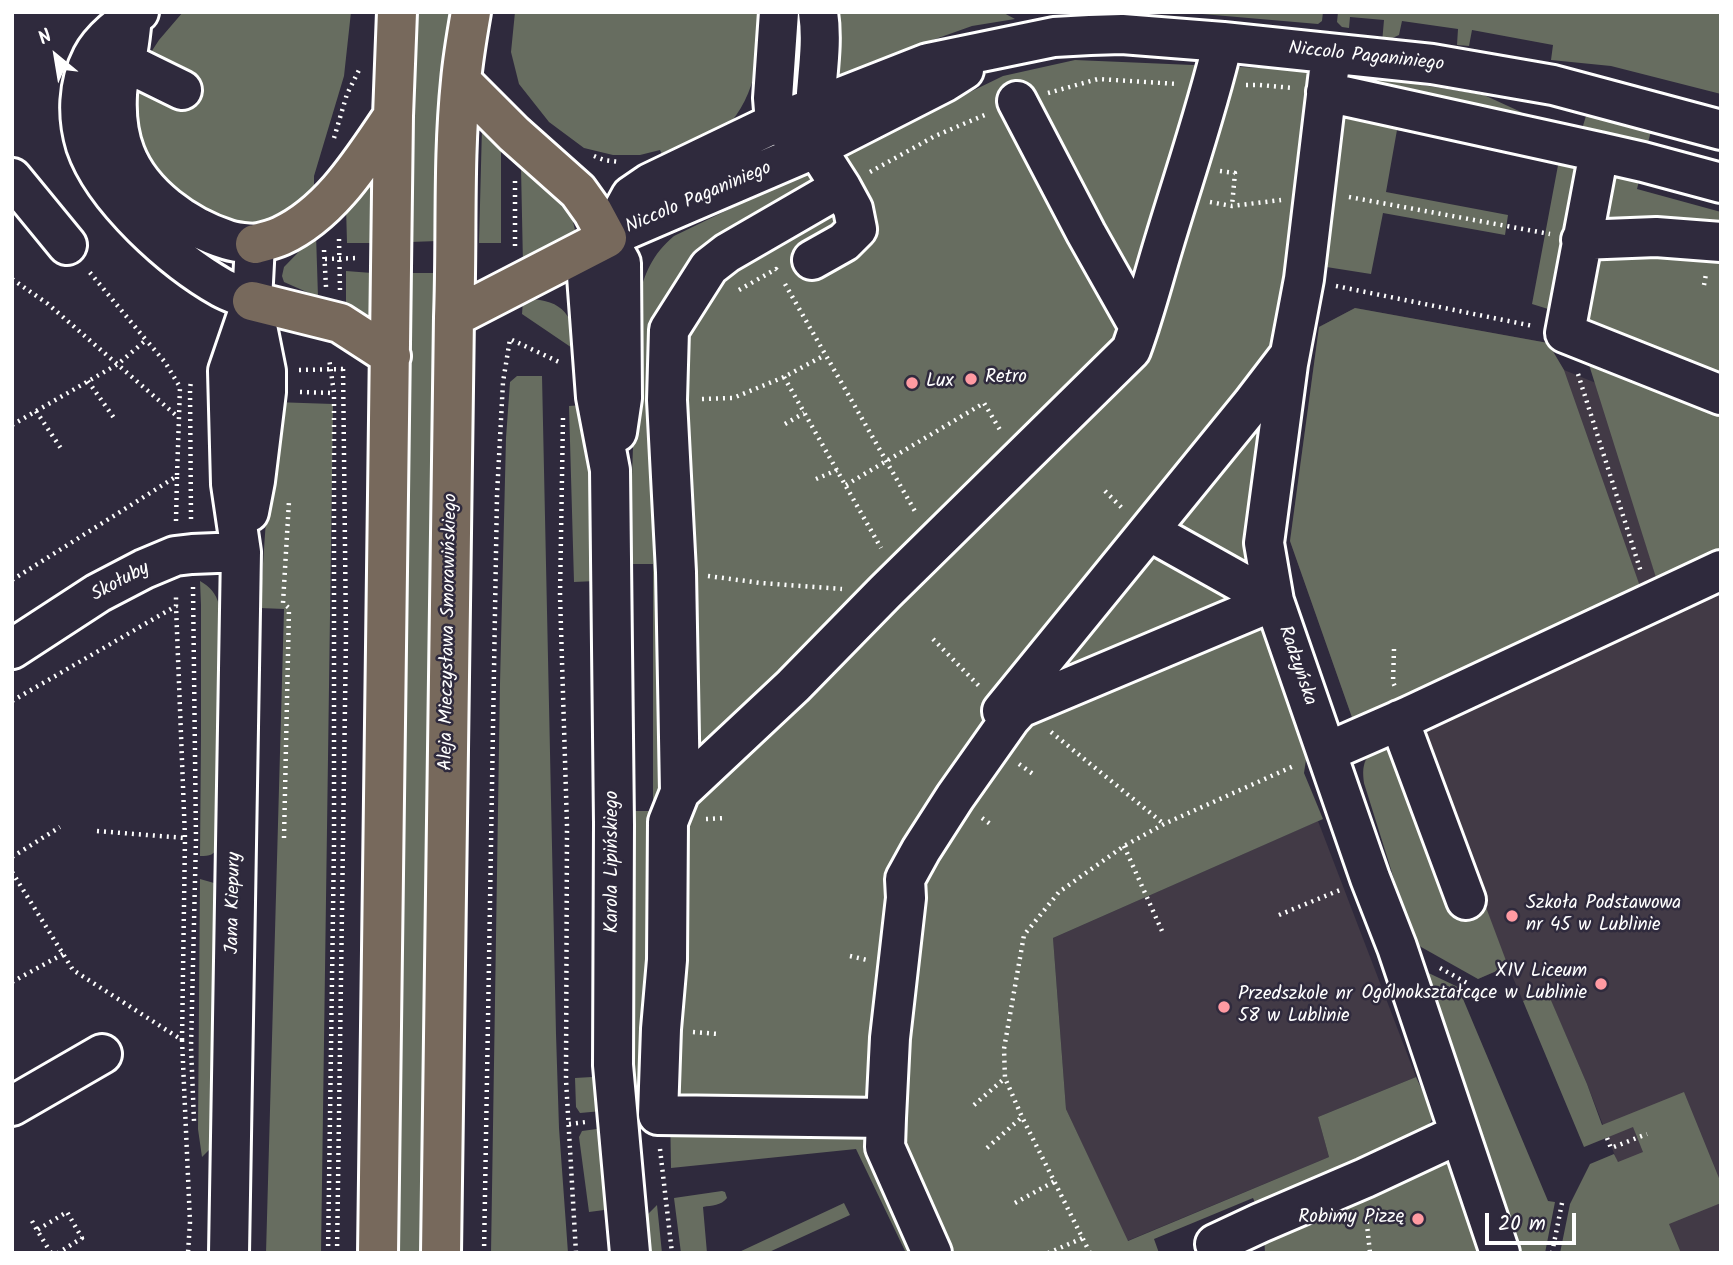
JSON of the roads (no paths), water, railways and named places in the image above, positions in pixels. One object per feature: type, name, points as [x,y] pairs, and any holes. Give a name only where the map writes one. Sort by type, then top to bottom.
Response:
[{"type":"main road","points":[[378,1253],[393,116],[377,65],[397,12]]},
{"type":"main road","points":[[454,317],[607,238],[578,191],[514,134],[466,47]]},
{"type":"main road","name":"Aleja Mieczysława Smorawińskiego","points":[[441,1253],[457,257],[456,175],[466,47]]},
{"type":"main road","points":[[255,244],[278,238],[298,228],[337,193],[393,116]]},
{"type":"main road","points":[[252,301],[340,323],[391,356]]},
{"type":"street","points":[[779,12],[773,97],[775,123],[816,148],[853,209],[857,229],[844,242],[812,260]]},
{"type":"street","points":[[816,148],[814,109],[819,49],[818,12]]},
{"type":"street","points":[[132,14],[128,49],[117,93],[118,128],[125,154],[140,180],[159,200],[183,218],[230,241],[255,244]]},
{"type":"street","points":[[132,14],[110,34],[93,55],[84,79],[79,103],[86,146],[111,190],[153,237],[223,288],[252,301]]},
{"type":"street","name":"Niccolo Paganiniego","points":[[607,238],[816,148],[945,82],[1041,24],[1432,64],[1553,85],[1721,131]]},
{"type":"street","points":[[614,824],[674,807],[892,585],[1130,350],[1213,86],[1223,42]]},
{"type":"street","name":"Niccolo Paganiniego","points":[[607,238],[631,196],[650,184],[775,123],[928,63],[1004,46]]},
{"type":"street","name":"Radzyńska","points":[[1331,54],[1304,279],[1289,356],[1264,542],[1274,601],[1500,1253]]},
{"type":"street","points":[[125,62],[182,90]]},
{"type":"street","points":[[1540,147],[1553,85]]},
{"type":"street","points":[[1326,92],[1540,147],[1599,152],[1721,183]]},
{"type":"street","points":[[1017,101],[1139,327]]},
{"type":"street","points":[[1599,152],[1565,333],[1721,395]]},
{"type":"street","points":[[12,178],[67,245]]},
{"type":"street","points":[[841,187],[727,253],[709,267],[669,330],[667,400],[676,572],[674,807],[658,1115],[886,1118]]},
{"type":"street","points":[[1581,240],[1656,237],[1721,242]]},
{"type":"street","name":"Karola Lipińskiego","points":[[607,238],[587,276],[596,397],[610,470]]},
{"type":"street","name":"Karola Lipińskiego","points":[[607,238],[621,263],[622,398],[610,470],[614,824],[613,1065],[630,1253]]},
{"type":"street","name":"Jana Kiepury","points":[[229,1253],[241,552],[231,484],[228,371],[252,301],[255,244]]},
{"type":"street","points":[[932,1253],[885,1147],[890,1038],[906,898],[905,879],[921,850],[1011,713],[1149,531],[1289,356]]},
{"type":"street","points":[[1149,531],[1274,601]]},
{"type":"street","name":"Skołuby","points":[[12,649],[98,593],[174,556],[241,552]]},
{"type":"street","points":[[1327,752],[1721,570]]},
{"type":"street","points":[[1011,713],[1274,601]]},
{"type":"street","points":[[1399,720],[1466,900]]},
{"type":"street","points":[[12,1106],[102,1054]]},
{"type":"street","points":[[1210,1250],[1459,1134]]},
{"type":"place","name":"Retro","points":[[971,379]]},
{"type":"place","name":"Lux","points":[[912,383]]},
{"type":"place","name":"Szkoła Podstawowa nr 45 w Lublinie","points":[[1512,916]]},
{"type":"place","name":"XIV Liceum Ogólnokształcące w Lublinie","points":[[1601,984]]},
{"type":"place","name":"Przedszkole nr 58 w Lublinie","points":[[1224,1007]]},
{"type":"place","name":"Robimy Pizzę","points":[[1418,1219]]}]
